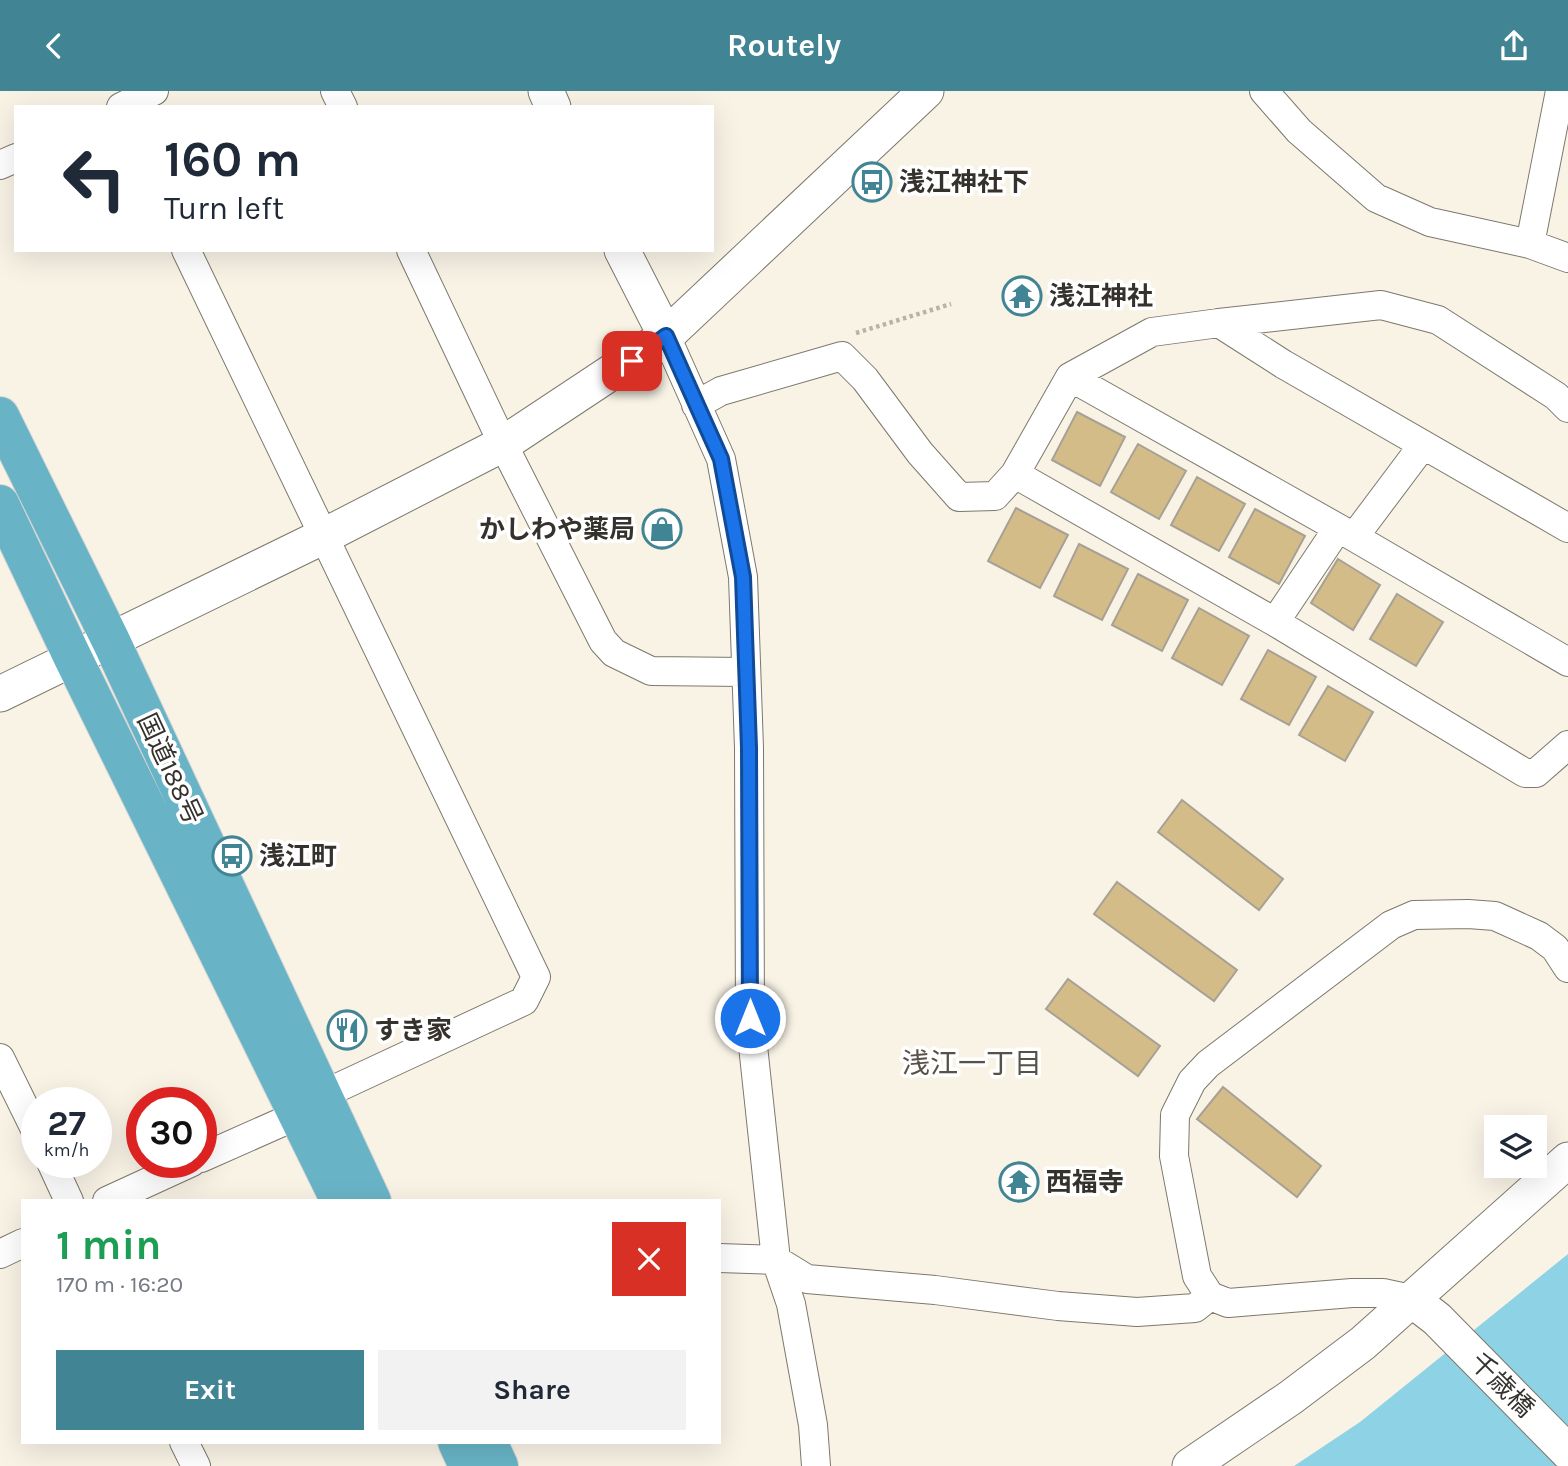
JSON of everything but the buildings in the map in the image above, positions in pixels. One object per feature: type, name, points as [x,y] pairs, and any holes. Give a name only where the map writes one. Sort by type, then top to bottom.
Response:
[{"type":"highway","name":"国道188号","points":[[0,417],[111,641],[310,1105],[339,1199]]},
{"type":"highway","name":"国道188号","points":[[0,504],[73,658],[310,1105],[371,1199]]},
{"type":"highway","points":[[458,1444],[468,1466]]},
{"type":"highway","points":[[489,1444],[499,1466]]},
{"type":"street","points":[[123,105],[154,91]]},
{"type":"street","points":[[0,694],[324,536],[503,444],[666,336],[926,91]]},
{"type":"street","points":[[1264,91],[1299,131],[1376,198],[1430,222],[1530,244],[1568,258]]},
{"type":"street","points":[[1530,244],[1560,91]]},
{"type":"street","points":[[187,252],[536,977],[524,1001],[217,1150]]},
{"type":"street","points":[[412,252],[503,444],[604,641],[614,653],[651,671],[747,672]]},
{"type":"street","points":[[623,252],[666,336],[721,459],[743,577],[747,672],[750,1018],[776,1259],[791,1304],[813,1425],[816,1466]]},
{"type":"street","points":[[696,405],[721,391],[842,356],[865,379],[920,453],[959,497],[995,496],[1015,474],[1070,377],[1152,332],[1381,305],[1438,320],[1556,396],[1568,408]]},
{"type":"street","points":[[1219,323],[1568,528]]},
{"type":"street","points":[[1070,377],[1568,662]]},
{"type":"street","points":[[1275,622],[1346,533],[1423,445]]},
{"type":"street","points":[[1015,474],[1275,622],[1525,773],[1536,773],[1568,745]]},
{"type":"street","points":[[1424,1309],[1383,1293],[1228,1303],[1210,1296],[1198,1276],[1174,1156],[1175,1115],[1192,1081],[1208,1064],[1391,925],[1414,915],[1494,916],[1539,936],[1555,948],[1568,968]]},
{"type":"street","points":[[0,1058],[21,1101]]},
{"type":"street","points":[[1190,1466],[1290,1398],[1363,1343],[1424,1309],[1568,1160]]},
{"type":"street","points":[[58,1178],[68,1199]]},
{"type":"street","points":[[111,1199],[157,1178]]},
{"type":"street","points":[[0,1254],[21,1244]]},
{"type":"street","points":[[721,1258],[776,1259],[807,1279],[935,1290],[1058,1306],[1137,1312],[1195,1308],[1210,1296]]},
{"type":"street","name":"千歳橋","points":[[1424,1309],[1568,1452]]},
{"type":"street","points":[[185,1444],[196,1466]]},
{"type":"water","points":[[1568,1254],[1568,1466],[1294,1466],[1360,1422]]},
{"type":"place","name":"浅江神社下","points":[[872,182]]},
{"type":"place","name":"浅江神社","points":[[1022,296]]},
{"type":"place","name":"かしわや薬局","points":[[662,529]]},
{"type":"place","name":"浅江町","points":[[232,856]]},
{"type":"place","name":"すき家","points":[[347,1030]]},
{"type":"place","name":"西福寺","points":[[1019,1182]]},
{"type":"district","name":"浅江一丁目","points":[[972,1063]]},
{"type":"route","points":[[632,361],[666,336],[721,459],[743,577],[749,748],[750,1018]]}]
